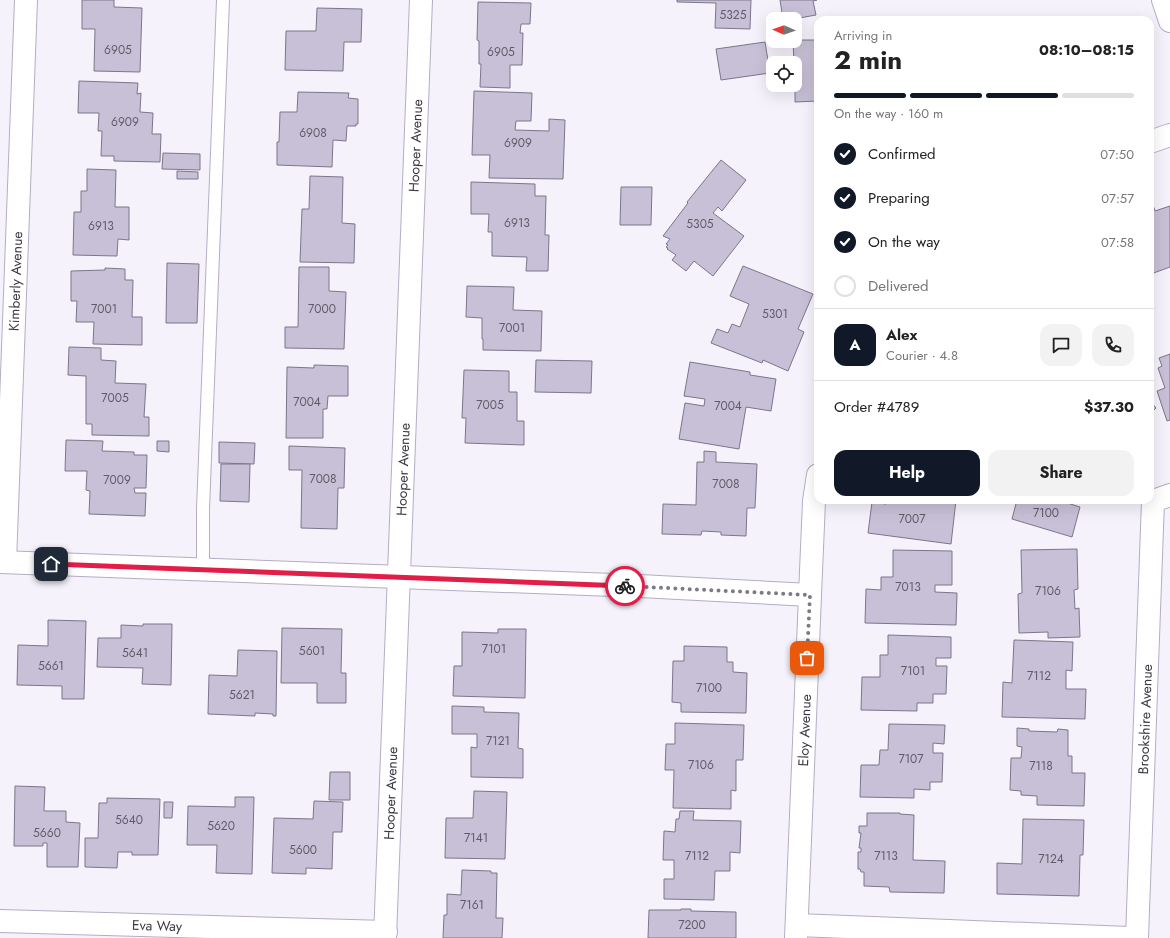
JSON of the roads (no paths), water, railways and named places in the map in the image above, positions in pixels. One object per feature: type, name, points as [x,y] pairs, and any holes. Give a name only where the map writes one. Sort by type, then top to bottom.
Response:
[{"type":"street","name":"Kimberly Avenue","points":[[2,562],[26,0]]},
{"type":"street","name":"Hooper Avenue","points":[[386,935],[421,0]]},
{"type":"street","points":[[1163,0],[1170,21]]},
{"type":"street","points":[[1154,141],[1170,135]]},
{"type":"street","name":"Brookshire Avenue","points":[[1136,938],[1162,498]]},
{"type":"street","name":"Eloy Avenue","points":[[797,932],[814,501]]},
{"type":"street","points":[[2,562],[640,586],[810,595]]},
{"type":"street","name":"Eva Way","points":[[0,921],[386,935]]},
{"type":"street","points":[[797,932],[1129,938]]},
{"type":"lane","points":[[203,570],[203,509],[223,0]]}]
